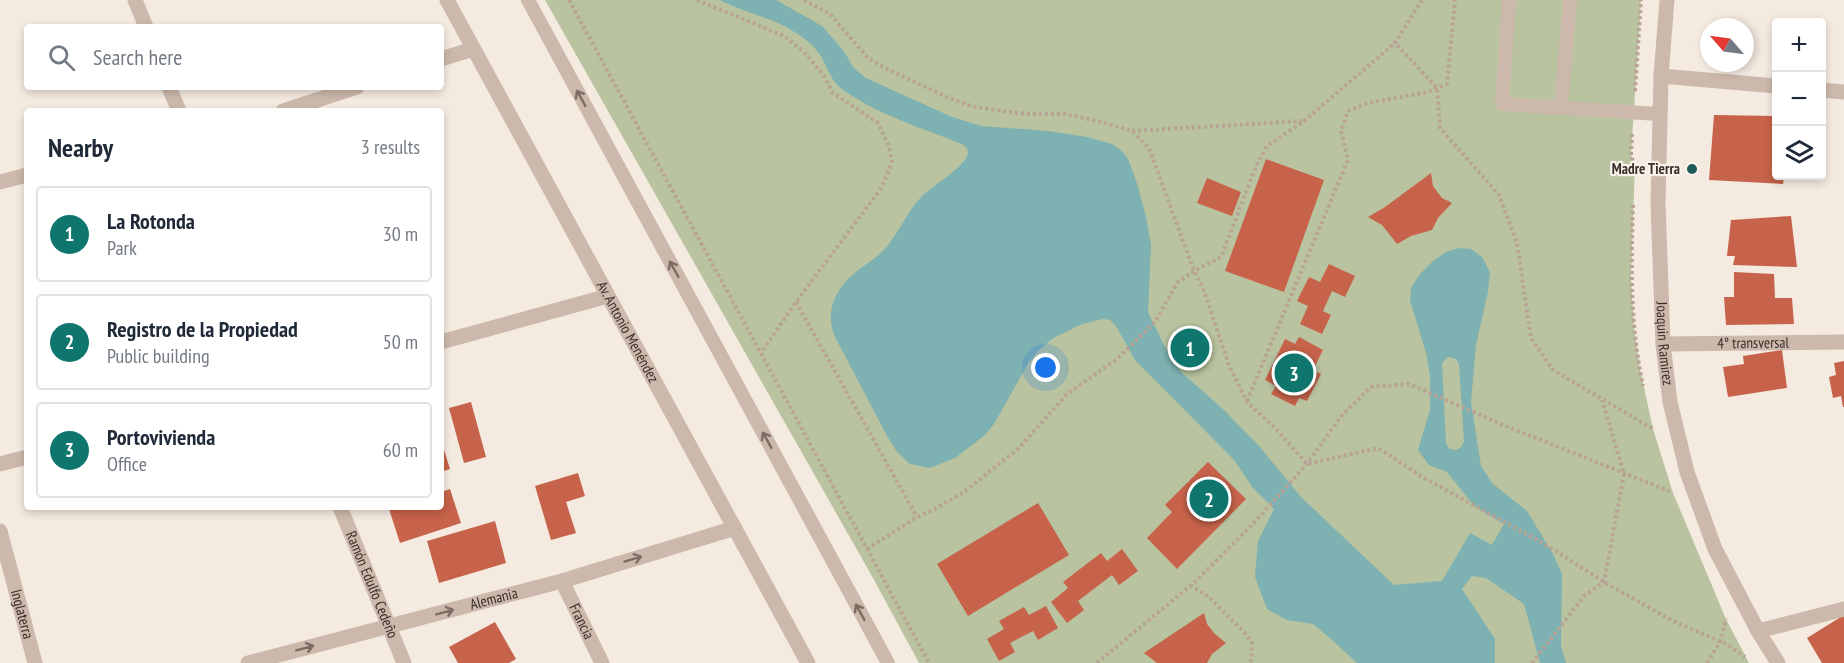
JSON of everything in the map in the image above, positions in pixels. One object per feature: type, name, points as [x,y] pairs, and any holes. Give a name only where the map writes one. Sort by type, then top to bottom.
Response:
[{"type":"street","points":[[135,0],[145,24]]},
{"type":"street","name":"Av. Antonio Menéndez","points":[[447,0],[808,663]]},
{"type":"street","name":"Joaquin Ramirez","points":[[1667,0],[1659,114],[1658,203],[1663,344],[1670,402],[1687,472],[1715,549],[1758,631],[1778,663]]},
{"type":"street","points":[[444,58],[473,49]]},
{"type":"street","points":[[1661,76],[1772,86]]},
{"type":"street","points":[[170,90],[177,108]]},
{"type":"street","points":[[292,108],[348,90]]},
{"type":"street","points":[[1826,90],[1844,92]]},
{"type":"street","points":[[0,182],[24,176]]},
{"type":"street","points":[[444,341],[608,297]]},
{"type":"street","name":"4° transversal","points":[[1663,344],[1844,342]]},
{"type":"street","points":[[0,464],[24,458]]},
{"type":"street","name":"Ramón Edulfo Cedeño","points":[[341,510],[404,663]]},
{"type":"street","name":"Alemania","points":[[248,663],[562,581],[735,528]]},
{"type":"street","name":"Inglaterra","points":[[0,531],[35,663]]},
{"type":"street","name":"Francia","points":[[562,581],[602,663]]},
{"type":"street","points":[[1758,631],[1844,609]]},
{"type":"lane","points":[[528,0],[888,663]]},
{"type":"lane","points":[[1509,0],[1502,104],[1659,114]]},
{"type":"lane","points":[[1561,107],[1570,0]]},
{"type":"path","points":[[569,0],[929,663]]},
{"type":"path","points":[[697,0],[775,32],[791,41],[804,52],[824,76],[833,93],[878,123],[890,146],[892,162],[882,187],[761,353]]},
{"type":"path","points":[[804,0],[830,14],[867,58],[949,98],[971,106],[1027,114],[1065,114],[1132,131],[1304,121]]},
{"type":"path","points":[[867,549],[917,517],[964,492],[1019,448],[1067,394],[1117,359],[1155,322],[1178,282],[1221,257],[1257,164],[1267,147],[1304,121],[1395,43],[1422,0]]},
{"type":"path","points":[[1247,402],[1348,160],[1341,131],[1348,111],[1368,104],[1428,92],[1447,84],[1455,0]]},
{"type":"path","points":[[1395,43],[1437,88],[1440,128],[1499,195],[1517,243],[1531,338],[1552,370],[1653,429]]},
{"type":"path","points":[[1132,131],[1149,148],[1194,271],[1203,288],[1229,365],[1247,402],[1274,427],[1306,464]]},
{"type":"path","points":[[796,302],[917,517]]},
{"type":"path","points":[[1097,663],[1191,585],[1250,527],[1306,464],[1343,414],[1371,387],[1409,384],[1508,427],[1673,493]]},
{"type":"path","points":[[1532,663],[1584,596],[1604,582],[1624,474],[1602,399]]},
{"type":"path","points":[[1306,464],[1378,448],[1424,478],[1545,544],[1604,582],[1671,620],[1726,644],[1745,657]]},
{"type":"path","points":[[1191,585],[1209,597],[1245,633],[1252,643],[1251,663]]},
{"type":"path","points":[[1707,663],[1720,642],[1726,619]]},
{"type":"green space","points":[[545,0],[1641,0],[1631,155],[1635,165],[1631,277],[1634,327],[1640,369],[1653,429],[1673,493],[1726,619],[1749,663],[919,663]]},
{"type":"water","points":[[720,0],[776,0],[822,26],[843,50],[854,68],[866,78],[952,117],[981,126],[1048,131],[1087,137],[1112,144],[1122,151],[1128,159],[1137,183],[1151,245],[1148,312],[1180,371],[1224,410],[1259,446],[1301,497],[1394,585],[1442,581],[1470,533],[1492,545],[1504,524],[1474,506],[1447,472],[1429,465],[1418,450],[1430,410],[1430,376],[1426,353],[1410,300],[1411,288],[1420,274],[1446,252],[1459,248],[1471,249],[1482,257],[1490,272],[1488,292],[1476,345],[1471,402],[1481,466],[1493,484],[1527,511],[1553,554],[1562,574],[1561,646],[1566,663],[1540,663],[1524,604],[1486,578],[1472,576],[1462,589],[1495,639],[1495,663],[1357,663],[1313,624],[1287,620],[1267,609],[1255,577],[1258,541],[1274,509],[1253,488],[1234,460],[1135,360],[1116,326],[1110,320],[1103,319],[1082,324],[1052,339],[1038,351],[1029,362],[994,424],[985,435],[955,458],[930,468],[910,464],[897,452],[886,434],[835,337],[831,324],[832,306],[845,283],[885,249],[922,196],[964,161],[968,154],[967,149],[961,144],[855,98],[835,82],[820,54],[803,38],[778,23]],"holes":[[[1448,357],[1456,359],[1459,364],[1464,442],[1456,450],[1450,449],[1446,444],[1442,363]]]},
{"type":"building","points":[[1714,115],[1772,116],[1772,180],[1784,180],[1783,184],[1709,180]]},
{"type":"building","points":[[1266,159],[1324,180],[1284,292],[1225,271]]},
{"type":"building","points":[[1431,173],[1433,186],[1442,198],[1452,203],[1438,218],[1432,230],[1411,236],[1397,244],[1382,225],[1368,217]]},
{"type":"building","points":[[1207,178],[1241,192],[1232,216],[1197,203]]},
{"type":"building","points":[[1791,216],[1797,267],[1733,265],[1735,256],[1727,256],[1731,220]]},
{"type":"building","points":[[1329,264],[1355,276],[1345,297],[1332,291],[1323,311],[1331,315],[1322,334],[1300,324],[1308,306],[1297,301],[1309,277],[1320,282]]},
{"type":"building","points":[[1734,272],[1774,274],[1775,298],[1792,298],[1794,324],[1726,325],[1724,297],[1734,297]]},
{"type":"building","points":[[1299,337],[1323,350],[1313,370],[1321,374],[1307,401],[1299,398],[1295,406],[1271,394],[1276,386],[1265,380],[1285,339],[1295,344]]},
{"type":"building","points":[[1782,350],[1787,388],[1728,397],[1723,367],[1744,364],[1743,356]]},
{"type":"building","points":[[1844,361],[1843,407],[1841,396],[1833,398],[1829,377],[1836,375],[1834,363]]},
{"type":"building","points":[[471,402],[486,457],[464,463],[449,408]]},
{"type":"building","points":[[444,450],[450,469],[444,471]]},
{"type":"building","points":[[1208,462],[1246,499],[1177,569],[1147,538],[1172,512],[1165,505]]},
{"type":"building","points":[[578,473],[585,496],[566,502],[576,533],[551,540],[535,486]]},
{"type":"building","points":[[450,489],[461,523],[400,543],[389,510],[444,510],[444,491]]},
{"type":"building","points":[[1038,503],[1069,555],[968,616],[937,564]]},
{"type":"building","points":[[495,521],[506,563],[439,583],[427,541]]},
{"type":"building","points":[[1122,549],[1138,571],[1119,585],[1112,575],[1078,601],[1084,610],[1067,623],[1051,602],[1068,588],[1063,582],[1101,553],[1107,561]]},
{"type":"building","points":[[1046,606],[1058,628],[1038,640],[1033,631],[1010,643],[1015,652],[999,661],[987,639],[1004,629],[999,621],[1024,607],[1029,615]]},
{"type":"building","points":[[1204,613],[1207,624],[1226,643],[1212,654],[1207,663],[1157,663],[1144,653]]},
{"type":"building","points":[[1844,615],[1844,663],[1822,663],[1807,638]]},
{"type":"building","points":[[495,622],[516,659],[509,663],[458,663],[449,647]]},
{"type":"place","name":"Madre Tierra","points":[[1692,169]]},
{"type":"place","name":"La Rotonda","points":[[1190,348]]},
{"type":"place","name":"Portovivienda","points":[[1294,373]]},
{"type":"place","name":"Registro de la Propiedad","points":[[1209,499]]}]
